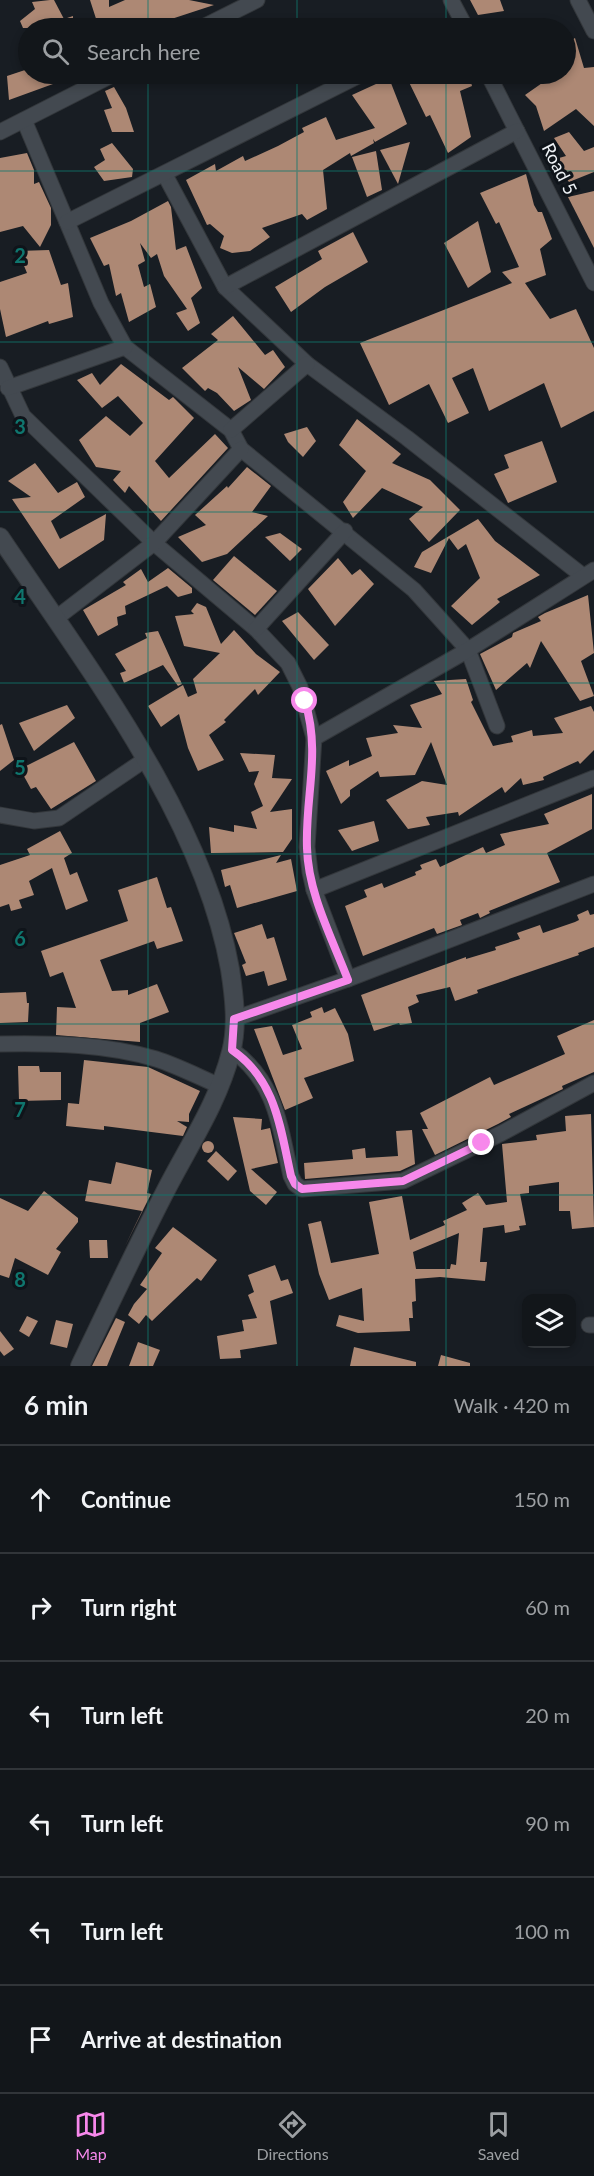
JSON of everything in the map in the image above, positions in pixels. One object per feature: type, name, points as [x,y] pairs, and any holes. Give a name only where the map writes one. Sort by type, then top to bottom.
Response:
[{"type":"street","points":[[221,18],[256,0]]},
{"type":"street","points":[[451,0],[457,18]]},
{"type":"street","points":[[578,0],[594,31]]},
{"type":"street","points":[[0,132],[94,84]]},
{"type":"street","points":[[67,222],[165,175],[342,84]]},
{"type":"street","name":"Road 5","points":[[493,84],[588,256],[594,283]]},
{"type":"street","points":[[24,120],[101,303],[125,347],[231,430],[241,449],[345,531],[414,590],[468,650],[497,726]]},
{"type":"street","points":[[225,287],[517,131]]},
{"type":"street","points":[[165,175],[225,287],[307,364],[588,573],[468,650],[314,738]]},
{"type":"street","points":[[8,388],[125,347]]},
{"type":"street","points":[[231,430],[307,364]]},
{"type":"street","points":[[0,367],[23,416],[154,543],[256,628],[288,663],[300,687],[314,738],[307,848],[314,890],[348,980]]},
{"type":"street","points":[[55,619],[154,543],[241,449]]},
{"type":"street","points":[[256,628],[345,531]]},
{"type":"street","points":[[0,537],[146,759],[200,866],[223,931],[235,999],[232,1050],[220,1086],[80,1366]]},
{"type":"street","points":[[0,815],[34,821],[59,819],[146,759]]},
{"type":"street","points":[[314,890],[594,778]]},
{"type":"street","points":[[234,1019],[348,980],[594,884]]},
{"type":"street","points":[[0,1044],[94,1047],[126,1052],[157,1060],[220,1086]]},
{"type":"street","points":[[232,1050],[249,1062],[263,1081],[280,1124],[291,1176],[295,1184],[302,1189],[403,1181],[502,1133],[594,1083]]},
{"type":"building","points":[[54,0],[63,18],[24,18],[35,9],[32,2]]},
{"type":"building","points":[[90,0],[109,0],[109,7],[125,0],[189,0],[214,5],[174,18],[96,18]]},
{"type":"building","points":[[470,0],[500,0],[504,11],[478,15]]},
{"type":"building","points":[[576,41],[584,68],[594,67],[594,126],[576,109],[544,131],[536,106],[525,95],[541,84],[576,84]]},
{"type":"building","points":[[18,72],[18,84],[53,84],[9,100],[7,76]]},
{"type":"building","points":[[376,84],[391,84],[407,124],[375,142],[373,139],[374,143],[351,156],[350,153],[323,170],[327,209],[307,220],[302,214],[262,228],[270,237],[250,251],[232,253],[220,248],[224,236],[210,224],[207,225],[186,180],[215,164],[216,171],[243,156],[245,161],[304,132],[302,128],[326,117],[336,140],[375,128],[352,95]]},
{"type":"building","points":[[410,84],[472,84],[472,86],[460,91],[471,137],[448,153],[430,115],[426,117]]},
{"type":"building","points":[[114,87],[126,108],[134,132],[112,132],[104,110],[112,108],[105,91]]},
{"type":"building","points":[[569,132],[584,151],[594,147],[594,172],[569,182],[552,160],[566,156],[554,138]]},
{"type":"building","points":[[410,142],[398,184],[380,150]]},
{"type":"building","points":[[112,143],[133,169],[132,177],[104,181],[94,167],[105,160],[100,149]]},
{"type":"building","points":[[376,151],[382,190],[367,197],[352,157]]},
{"type":"building","points":[[27,153],[34,170],[34,184],[39,182],[51,208],[51,225],[40,247],[23,226],[0,232],[0,158]]},
{"type":"building","points":[[526,174],[534,205],[538,212],[542,212],[552,239],[540,249],[546,275],[525,283],[550,319],[576,309],[594,348],[594,411],[561,428],[544,383],[489,411],[473,368],[452,378],[469,413],[448,423],[429,384],[389,405],[360,343],[512,283],[502,272],[519,267],[499,222],[496,224],[480,193]]},
{"type":"building","points":[[594,191],[594,248],[568,197]]},
{"type":"building","points":[[168,201],[171,207],[176,250],[186,246],[202,288],[191,298],[200,323],[188,331],[176,313],[187,309],[164,276],[157,254],[151,258],[140,243],[145,261],[138,265],[144,287],[150,284],[156,307],[129,322],[121,293],[116,296],[109,264],[104,266],[90,238],[131,221]]},
{"type":"building","points":[[478,221],[491,272],[468,288],[444,243]]},
{"type":"building","points":[[353,232],[368,262],[325,287],[291,312],[275,287],[322,259],[318,251]]},
{"type":"building","points":[[49,250],[61,285],[68,283],[73,317],[49,324],[48,321],[6,337],[0,309],[0,282],[27,273],[18,251]]},
{"type":"building","points":[[233,316],[265,355],[273,350],[285,367],[264,389],[238,367],[251,400],[234,411],[217,393],[208,388],[205,391],[182,368],[218,340],[211,334]]},
{"type":"building","points":[[121,364],[169,400],[173,397],[194,418],[155,461],[169,478],[215,434],[228,448],[161,521],[129,486],[125,493],[113,480],[121,471],[96,467],[79,440],[106,416],[130,436],[143,423],[118,396],[102,408],[77,380],[92,373],[100,385]]},
{"type":"building","points":[[357,419],[401,454],[392,463],[430,480],[460,510],[429,542],[409,519],[423,507],[382,488],[353,518],[343,502],[366,471],[339,445]]},
{"type":"building","points":[[307,427],[316,441],[303,457],[288,442],[284,434]]},
{"type":"building","points":[[542,441],[557,482],[508,503],[494,474],[509,468],[504,455]]},
{"type":"building","points":[[35,463],[58,493],[77,482],[85,497],[51,521],[60,539],[106,514],[104,540],[59,569],[12,499],[31,497],[8,481]]},
{"type":"building","points":[[247,467],[271,486],[252,512],[268,516],[227,554],[202,562],[178,537],[206,525],[195,515],[227,486],[228,488]]},
{"type":"building","points":[[478,519],[495,541],[540,575],[497,599],[500,602],[472,625],[451,606],[480,578],[466,544],[458,550],[449,538],[431,573],[414,567],[422,552]]},
{"type":"building","points":[[280,533],[302,549],[290,561],[265,537]]},
{"type":"building","points":[[234,556],[277,591],[255,615],[213,580]]},
{"type":"building","points":[[338,558],[352,575],[360,569],[374,584],[335,626],[308,589]]},
{"type":"building","points":[[168,568],[192,588],[192,593],[178,597],[167,586],[125,606],[126,614],[117,617],[118,625],[98,636],[83,610],[126,585],[123,582],[141,569],[148,582]]},
{"type":"building","points":[[588,595],[594,653],[581,661],[594,696],[580,701],[541,641],[530,668],[527,663],[496,690],[480,654],[512,637],[513,633],[541,621],[538,617],[545,613]]},
{"type":"building","points":[[197,603],[206,607],[221,644],[234,630],[256,654],[280,672],[258,695],[255,689],[224,720],[226,722],[209,735],[224,760],[198,771],[188,748],[179,714],[161,727],[148,706],[183,685],[188,697],[197,693],[193,679],[220,653],[184,646],[175,616],[194,614],[191,611]]},
{"type":"building","points":[[298,612],[329,645],[314,660],[282,621]]},
{"type":"building","points":[[158,631],[182,684],[178,686],[163,665],[124,683],[120,673],[126,671],[115,654],[147,638],[145,633]]},
{"type":"building","points":[[466,679],[473,700],[471,702],[493,746],[513,742],[511,736],[532,730],[533,736],[563,733],[554,718],[591,706],[594,712],[594,750],[580,764],[578,761],[543,777],[544,780],[523,785],[521,778],[505,793],[502,787],[459,816],[458,812],[426,817],[430,825],[408,829],[386,800],[422,781],[447,785],[431,742],[415,775],[380,777],[378,771],[350,790],[350,796],[341,804],[326,771],[349,760],[349,766],[372,756],[366,738],[398,733],[393,725],[422,728],[410,705],[442,694],[434,681]]},
{"type":"building","points":[[67,705],[75,718],[34,751],[19,723]]},
{"type":"building","points":[[2,724],[14,760],[0,771],[0,725]]},
{"type":"building","points":[[74,742],[96,781],[51,809],[36,787],[31,789],[20,769]]},
{"type":"building","points":[[240,753],[275,755],[272,778],[292,779],[270,812],[292,809],[292,839],[283,852],[211,853],[209,827],[234,832],[234,825],[257,829],[251,812],[263,806],[254,784],[259,771],[249,772]]},
{"type":"building","points":[[592,794],[592,829],[547,853],[560,882],[489,911],[490,913],[480,918],[478,913],[460,920],[462,925],[437,934],[434,928],[363,956],[345,906],[367,897],[364,890],[382,883],[384,888],[416,875],[415,872],[422,869],[420,865],[436,859],[440,867],[483,847],[486,853],[505,845],[500,834],[549,824],[544,814]]},
{"type":"building","points":[[374,821],[379,841],[352,851],[338,830]]},
{"type":"building","points":[[60,831],[72,853],[64,858],[70,875],[77,872],[88,901],[66,910],[52,868],[29,881],[34,895],[19,900],[22,908],[11,911],[9,904],[0,907],[0,865],[30,855],[27,849]]},
{"type":"building","points":[[281,855],[276,863],[291,859],[297,891],[237,908],[230,885],[225,887],[221,870]]},
{"type":"building","points":[[157,877],[167,908],[171,907],[183,941],[157,949],[154,941],[100,960],[112,991],[128,990],[128,995],[157,984],[169,1012],[140,1023],[140,1042],[56,1035],[57,1007],[76,1008],[63,972],[50,977],[41,951],[128,921],[118,890]]},
{"type":"building","points":[[588,910],[590,915],[594,914],[594,947],[578,953],[579,955],[477,990],[478,993],[455,1001],[450,987],[416,995],[419,1002],[408,1007],[412,1023],[400,1025],[399,1023],[374,1031],[361,995],[466,957],[466,959],[496,950],[495,947],[520,939],[517,933],[540,925],[543,933],[575,922],[579,920],[577,915]]},
{"type":"building","points":[[262,924],[267,939],[274,937],[287,980],[268,986],[264,971],[246,976],[242,965],[246,963],[234,933]]},
{"type":"building","points":[[26,992],[27,1003],[29,1003],[28,1022],[0,1023],[0,993]]},
{"type":"building","points":[[322,1007],[324,1013],[335,1008],[348,1034],[354,1061],[304,1078],[313,1098],[285,1110],[254,1029],[272,1026],[283,1055],[302,1049],[292,1025],[312,1017],[310,1012]]},
{"type":"building","points":[[594,1020],[594,1072],[562,1086],[563,1089],[509,1114],[511,1117],[435,1155],[422,1129],[428,1129],[420,1113],[490,1077],[494,1085],[565,1054],[557,1036]]},
{"type":"building","points":[[84,1060],[148,1067],[200,1091],[189,1114],[189,1122],[177,1121],[187,1127],[183,1136],[104,1126],[104,1130],[66,1126],[68,1103],[79,1104]]},
{"type":"building","points":[[18,1066],[39,1066],[40,1072],[61,1072],[61,1100],[19,1101]]},
{"type":"building","points":[[591,1114],[594,1227],[572,1229],[570,1211],[559,1211],[559,1182],[529,1186],[529,1193],[520,1194],[526,1225],[519,1226],[520,1230],[505,1233],[504,1225],[483,1228],[480,1262],[487,1262],[485,1281],[440,1277],[415,1279],[416,1301],[412,1302],[413,1318],[409,1318],[410,1331],[358,1333],[336,1326],[339,1315],[364,1321],[362,1288],[329,1300],[319,1274],[308,1224],[321,1221],[331,1263],[379,1254],[369,1202],[402,1196],[410,1240],[445,1225],[443,1221],[467,1210],[462,1203],[478,1193],[486,1205],[507,1202],[502,1144],[537,1140],[536,1135],[566,1131],[565,1116]],"holes":[[[459,1233],[456,1265],[451,1264],[450,1269],[416,1269],[413,1252]]]},
{"type":"building","points":[[233,1117],[262,1119],[261,1130],[270,1128],[278,1163],[251,1169],[277,1192],[266,1205],[250,1191]]},
{"type":"building","points":[[412,1130],[415,1164],[400,1171],[305,1179],[304,1163],[353,1159],[352,1150],[365,1148],[366,1158],[398,1156],[396,1131]]},
{"type":"building","points":[[210,1141],[214,1147],[210,1153],[206,1153],[202,1145]]},
{"type":"building","points":[[216,1151],[237,1171],[228,1181],[207,1161]]},
{"type":"building","points":[[116,1162],[152,1170],[147,1193],[151,1194],[125,1246],[142,1211],[85,1201],[89,1180],[111,1184]]},
{"type":"building","points":[[44,1191],[78,1218],[78,1222],[56,1249],[61,1252],[48,1275],[15,1258],[9,1278],[0,1275],[0,1198],[28,1211]]},
{"type":"building","points":[[173,1227],[217,1260],[201,1281],[197,1278],[152,1321],[146,1315],[139,1324],[128,1315],[147,1289],[140,1285],[162,1253],[155,1248]]},
{"type":"building","points":[[89,1240],[107,1240],[108,1258],[90,1258]]},
{"type":"building","points":[[275,1265],[281,1281],[288,1279],[293,1293],[270,1301],[277,1344],[240,1350],[241,1358],[220,1359],[217,1336],[244,1331],[242,1320],[257,1318],[248,1295],[254,1292],[248,1275]]},
{"type":"building","points":[[27,1316],[38,1321],[29,1337],[19,1331]]},
{"type":"building","points":[[116,1318],[125,1322],[107,1366],[92,1366]]},
{"type":"building","points":[[56,1320],[73,1324],[67,1348],[50,1344]]},
{"type":"building","points":[[0,1331],[14,1349],[4,1356],[0,1351]]},
{"type":"building","points":[[138,1342],[160,1350],[153,1366],[129,1366]]},
{"type":"building","points":[[354,1347],[416,1362],[416,1366],[350,1366]]},
{"type":"building","points":[[441,1355],[470,1363],[470,1366],[438,1366]]},
{"type":"route","points":[[305,701],[314,738],[307,848],[310,872],[314,890],[348,980],[234,1019],[232,1050],[249,1062],[263,1081],[280,1124],[291,1176],[295,1184],[302,1189],[316,1190],[403,1181],[482,1143]]}]
